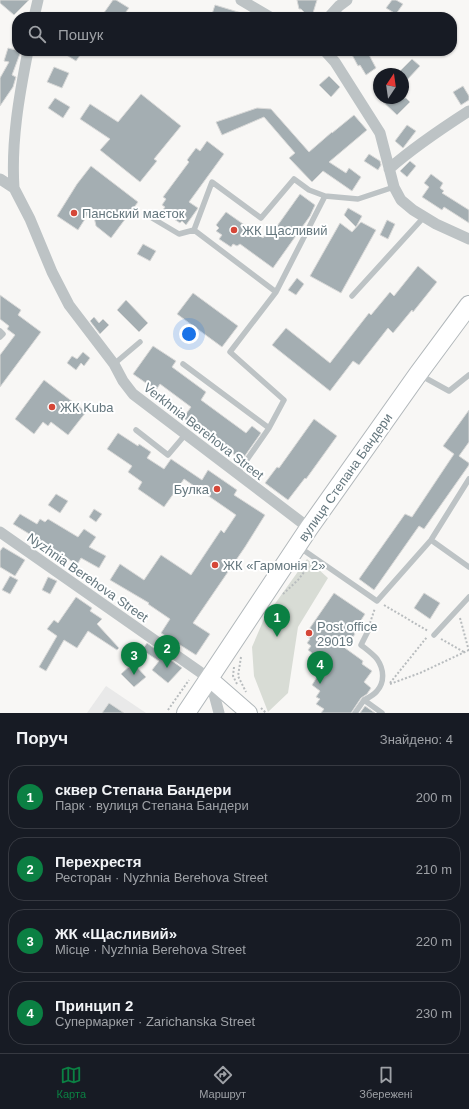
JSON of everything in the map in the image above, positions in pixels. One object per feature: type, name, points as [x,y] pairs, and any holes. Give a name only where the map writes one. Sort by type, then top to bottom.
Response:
[{"type":"main road","name":"вулиця Степана Бандери","points":[[186,713],[310,528],[418,374],[469,305]]},
{"type":"street","points":[[35,12],[38,0]]},
{"type":"street","points":[[241,0],[261,12]]},
{"type":"street","points":[[334,12],[346,0]]},
{"type":"street","points":[[14,188],[13,169],[15,131],[19,95],[27,56]]},
{"type":"street","points":[[330,56],[335,62],[380,133],[388,169],[394,187],[401,200],[413,210],[436,224],[469,239]]},
{"type":"street","points":[[388,169],[405,154],[469,111]]},
{"type":"street","name":"Verkhnia Berehova Street","points":[[0,179],[14,188],[30,219],[52,272],[69,305],[114,364],[122,381],[133,394],[185,435],[310,528]]},
{"type":"street","name":"Nyzhnia Berehova Street","points":[[0,532],[210,679]]},
{"type":"street","points":[[210,679],[255,709]]},
{"type":"street","points":[[210,679],[219,713]]},
{"type":"lane","points":[[194,230],[212,182],[261,218],[294,179],[309,190],[325,196],[358,199],[394,187]]},
{"type":"lane","points":[[237,474],[269,428],[284,400],[230,352],[276,292],[325,196]]},
{"type":"lane","points":[[147,215],[179,234],[194,230]]},
{"type":"lane","points":[[352,296],[424,217]]},
{"type":"lane","points":[[194,230],[276,292]]},
{"type":"lane","points":[[0,332],[3,334],[0,337]]},
{"type":"lane","points":[[114,364],[140,342]]},
{"type":"lane","points":[[183,364],[269,428]]},
{"type":"lane","points":[[418,374],[449,391],[469,375]]},
{"type":"lane","points":[[136,430],[168,455],[185,435]]},
{"type":"lane","points":[[298,546],[377,600],[431,540],[469,479]]},
{"type":"lane","points":[[431,540],[469,567]]},
{"type":"lane","points":[[434,635],[469,597]]},
{"type":"lane","points":[[355,713],[364,700],[377,692],[382,683],[383,677],[382,667],[377,659],[360,645],[368,631]]},
{"type":"lane","points":[[364,700],[382,713]]},
{"type":"path","points":[[283,594],[298,580],[315,558]]},
{"type":"path","points":[[368,631],[377,600],[431,633],[389,684],[420,673],[469,650],[458,609]]},
{"type":"path","points":[[434,635],[464,652]]},
{"type":"path","points":[[241,655],[238,676],[245,690],[250,696]]},
{"type":"path","points":[[234,662],[233,676],[237,685]]},
{"type":"path","points":[[255,709],[263,713]]},
{"type":"path","points":[[255,709],[266,713]]},
{"type":"shaded area","points":[[307,559],[328,578],[298,627],[288,693],[268,712],[254,676],[252,647],[264,619]]},
{"type":"shaded area","points":[[106,686],[146,713],[87,713]]},
{"type":"building","points":[[0,0],[29,0],[17,12],[12,12],[12,13],[0,3]]},
{"type":"building","points":[[113,0],[116,0],[129,8],[126,12],[105,12]]},
{"type":"building","points":[[297,0],[317,0],[313,12],[304,12],[299,9]]},
{"type":"building","points":[[392,0],[396,0],[403,4],[397,12],[393,12],[386,8]]},
{"type":"building","points":[[215,5],[238,12],[213,12]]},
{"type":"building","points":[[8,48],[12,49],[12,56],[19,56],[12,75],[16,77],[13,87],[0,106],[0,78],[9,62],[4,61]]},
{"type":"building","points":[[68,56],[80,56],[76,61]]},
{"type":"building","points":[[353,56],[370,56],[376,68],[373,68],[373,70],[366,75],[360,65],[358,66]]},
{"type":"building","points":[[412,59],[420,66],[409,78],[409,68],[403,68]]},
{"type":"building","points":[[54,67],[69,73],[62,88],[47,82]]},
{"type":"building","points":[[329,76],[340,87],[331,97],[319,85]]},
{"type":"building","points":[[463,86],[469,96],[469,100],[461,105],[453,92]]},
{"type":"building","points":[[141,94],[181,126],[154,159],[157,161],[140,182],[100,150],[110,139],[80,119],[90,104],[118,122]]},
{"type":"building","points":[[55,98],[70,107],[63,118],[48,108]]},
{"type":"building","points":[[385,104],[408,104],[397,115]]},
{"type":"building","points":[[257,108],[271,109],[309,152],[354,115],[367,130],[329,162],[346,173],[349,168],[361,177],[352,191],[323,171],[312,182],[289,158],[295,153],[264,117],[222,135],[216,122]]},
{"type":"building","points":[[407,125],[416,131],[403,148],[395,141]]},
{"type":"building","points":[[207,141],[224,154],[189,202],[198,208],[186,225],[182,221],[180,223],[162,211],[165,207],[162,205],[166,199],[163,197],[189,162],[187,160],[196,148],[200,151]]},
{"type":"building","points":[[369,154],[380,161],[381,165],[378,170],[364,161]]},
{"type":"building","points":[[410,161],[416,166],[407,177],[400,171]]},
{"type":"building","points":[[91,166],[138,202],[111,238],[96,226],[92,208],[78,230],[57,216],[77,184]]},
{"type":"building","points":[[431,174],[443,183],[440,188],[444,191],[442,193],[469,210],[469,223],[444,207],[442,210],[422,197],[429,187],[424,183]]},
{"type":"building","name":"ЖК Щасливий","points":[[300,194],[315,205],[310,216],[273,268],[240,244],[237,246],[233,244],[231,247],[219,239],[222,235],[216,231],[219,228],[216,225],[226,212],[263,238],[266,234],[270,236]]},
{"type":"building","points":[[348,208],[362,216],[356,227],[344,215]]},
{"type":"building","points":[[387,220],[395,224],[388,239],[380,235]]},
{"type":"building","points":[[361,222],[376,230],[341,293],[310,276],[340,223],[352,232]]},
{"type":"building","points":[[143,244],[156,251],[150,261],[137,254]]},
{"type":"building","points":[[418,266],[437,282],[413,312],[412,310],[393,333],[388,328],[359,365],[353,361],[330,391],[272,345],[286,328],[330,363],[369,313],[371,315],[390,292],[394,296]]},
{"type":"building","points":[[297,278],[304,284],[296,295],[288,290]]},
{"type":"building","points":[[193,293],[238,326],[222,347],[177,314]]},
{"type":"building","points":[[0,295],[21,310],[18,315],[41,332],[0,387],[0,355],[15,335],[7,329],[9,326],[0,319]]},
{"type":"building","points":[[126,300],[148,323],[139,332],[117,310]]},
{"type":"building","points":[[94,317],[99,323],[103,319],[109,325],[100,334],[90,321]]},
{"type":"building","points":[[153,346],[176,361],[172,367],[206,392],[201,400],[246,433],[252,426],[261,433],[242,460],[183,418],[191,407],[160,384],[156,390],[133,374]]},
{"type":"building","points":[[83,352],[90,358],[84,366],[81,363],[76,370],[67,363],[72,356],[77,359]]},
{"type":"building","name":"ЖК Kuba","points":[[44,380],[86,412],[68,435],[51,422],[48,426],[43,422],[34,434],[15,419]]},
{"type":"building","points":[[469,410],[469,442],[459,456],[469,463],[469,465],[424,529],[419,526],[374,590],[359,579],[405,514],[412,517],[454,454],[443,446]]},
{"type":"building","points":[[314,419],[337,436],[306,479],[305,478],[288,500],[265,483],[277,467],[279,468]]},
{"type":"building","points":[[118,433],[138,446],[139,444],[151,452],[147,458],[164,469],[171,459],[202,480],[208,470],[237,490],[234,495],[265,515],[193,623],[210,634],[196,655],[161,633],[170,619],[148,604],[149,603],[110,580],[120,564],[144,580],[161,555],[191,575],[221,530],[224,533],[236,515],[184,479],[164,507],[138,489],[142,482],[128,472],[132,466],[107,449]]},
{"type":"building","points":[[56,494],[68,501],[60,513],[48,505]]},
{"type":"building","points":[[94,509],[102,514],[96,522],[89,517]]},
{"type":"building","points":[[20,514],[37,524],[40,519],[45,522],[48,519],[78,537],[84,529],[96,537],[89,547],[106,556],[99,568],[81,558],[77,565],[57,551],[56,553],[41,544],[39,547],[27,540],[31,535],[13,524]]},
{"type":"building","points":[[3,547],[25,560],[15,576],[0,567],[0,551]]},
{"type":"building","points":[[10,576],[18,580],[10,594],[2,590]]},
{"type":"building","points":[[48,577],[57,581],[50,594],[42,590]]},
{"type":"building","points":[[334,593],[365,614],[358,625],[360,626],[345,648],[363,661],[362,664],[372,671],[364,682],[371,688],[367,694],[361,698],[351,713],[321,713],[324,709],[316,704],[320,699],[316,697],[320,691],[312,685],[317,677],[310,672],[314,667],[310,664],[312,660],[309,658],[312,653],[308,650],[311,646],[307,643],[310,639],[305,635]]},
{"type":"building","points":[[424,593],[440,603],[430,619],[414,608]]},
{"type":"building","points":[[76,597],[92,608],[90,611],[102,619],[97,624],[119,648],[117,650],[88,631],[77,648],[64,640],[46,671],[39,667],[57,636],[47,629],[54,620],[58,623]]},
{"type":"building","points":[[147,643],[182,668],[168,683],[152,670],[159,661],[142,650]]},
{"type":"building","points":[[133,663],[146,677],[134,687],[121,674]]},
{"type":"building","points":[[109,703],[124,713],[102,713]]},
{"type":"building","points":[[365,706],[375,713],[360,713]]},
{"type":"place","name":"Панський маєток","points":[[74,213]]},
{"type":"place","name":"ЖК Щасливий","points":[[234,230]]},
{"type":"place","name":"ЖК Kuba","points":[[52,407]]},
{"type":"place","name":"Булка","points":[[217,489]]},
{"type":"place","name":"ЖК «Гармонія 2»","points":[[215,565]]},
{"type":"place","name":"Post office 29019","points":[[309,633]]},
{"type":"place","name":"сквер Степана Бандери","points":[[277,637]]},
{"type":"place","name":"Перехрестя","points":[[167,668]]},
{"type":"place","name":"ЖК «Щасливий»","points":[[134,675]]},
{"type":"place","name":"Принцип 2","points":[[320,684]]}]
